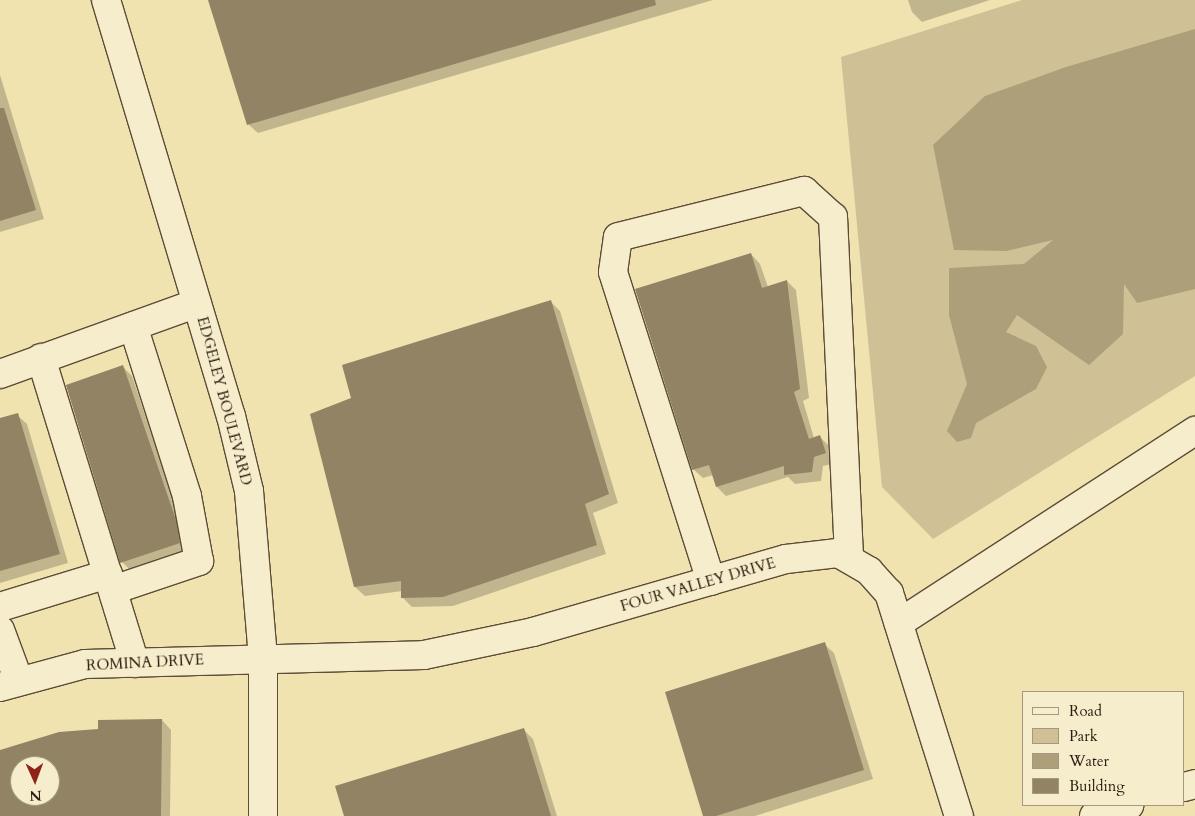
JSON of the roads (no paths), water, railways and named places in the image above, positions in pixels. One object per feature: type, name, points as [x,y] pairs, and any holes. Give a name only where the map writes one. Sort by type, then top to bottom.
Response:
[{"type":"street","name":"EDGELEY BOULEVARD","points":[[106,0],[197,303],[249,491],[263,658],[263,816]]},
{"type":"street","points":[[710,581],[613,272],[618,237],[804,191],[833,217],[849,559]]},
{"type":"street","points":[[0,374],[197,303]]},
{"type":"street","points":[[0,607],[199,561],[187,496],[133,326]]},
{"type":"street","points":[[41,358],[136,662]]},
{"type":"street","points":[[898,623],[1195,431]]},
{"type":"street","name":"FOUR VALLEY DRIVE","points":[[263,658],[424,655],[533,632],[786,559],[838,553],[869,571],[889,593],[959,816]]},
{"type":"street","points":[[0,630],[9,684]]},
{"type":"street","name":"ROMINA DRIVE","points":[[9,684],[85,664],[263,658]]},
{"type":"street","points":[[1094,816],[1126,806]]},
{"type":"water","points":[[1195,29],[1195,289],[1137,303],[1124,284],[1123,334],[1089,365],[1017,315],[1006,332],[1036,346],[1047,367],[1036,389],[976,423],[971,438],[957,442],[947,431],[967,384],[949,315],[949,268],[1024,264],[1053,240],[1006,251],[954,250],[933,145],[985,96],[1066,67]]}]
